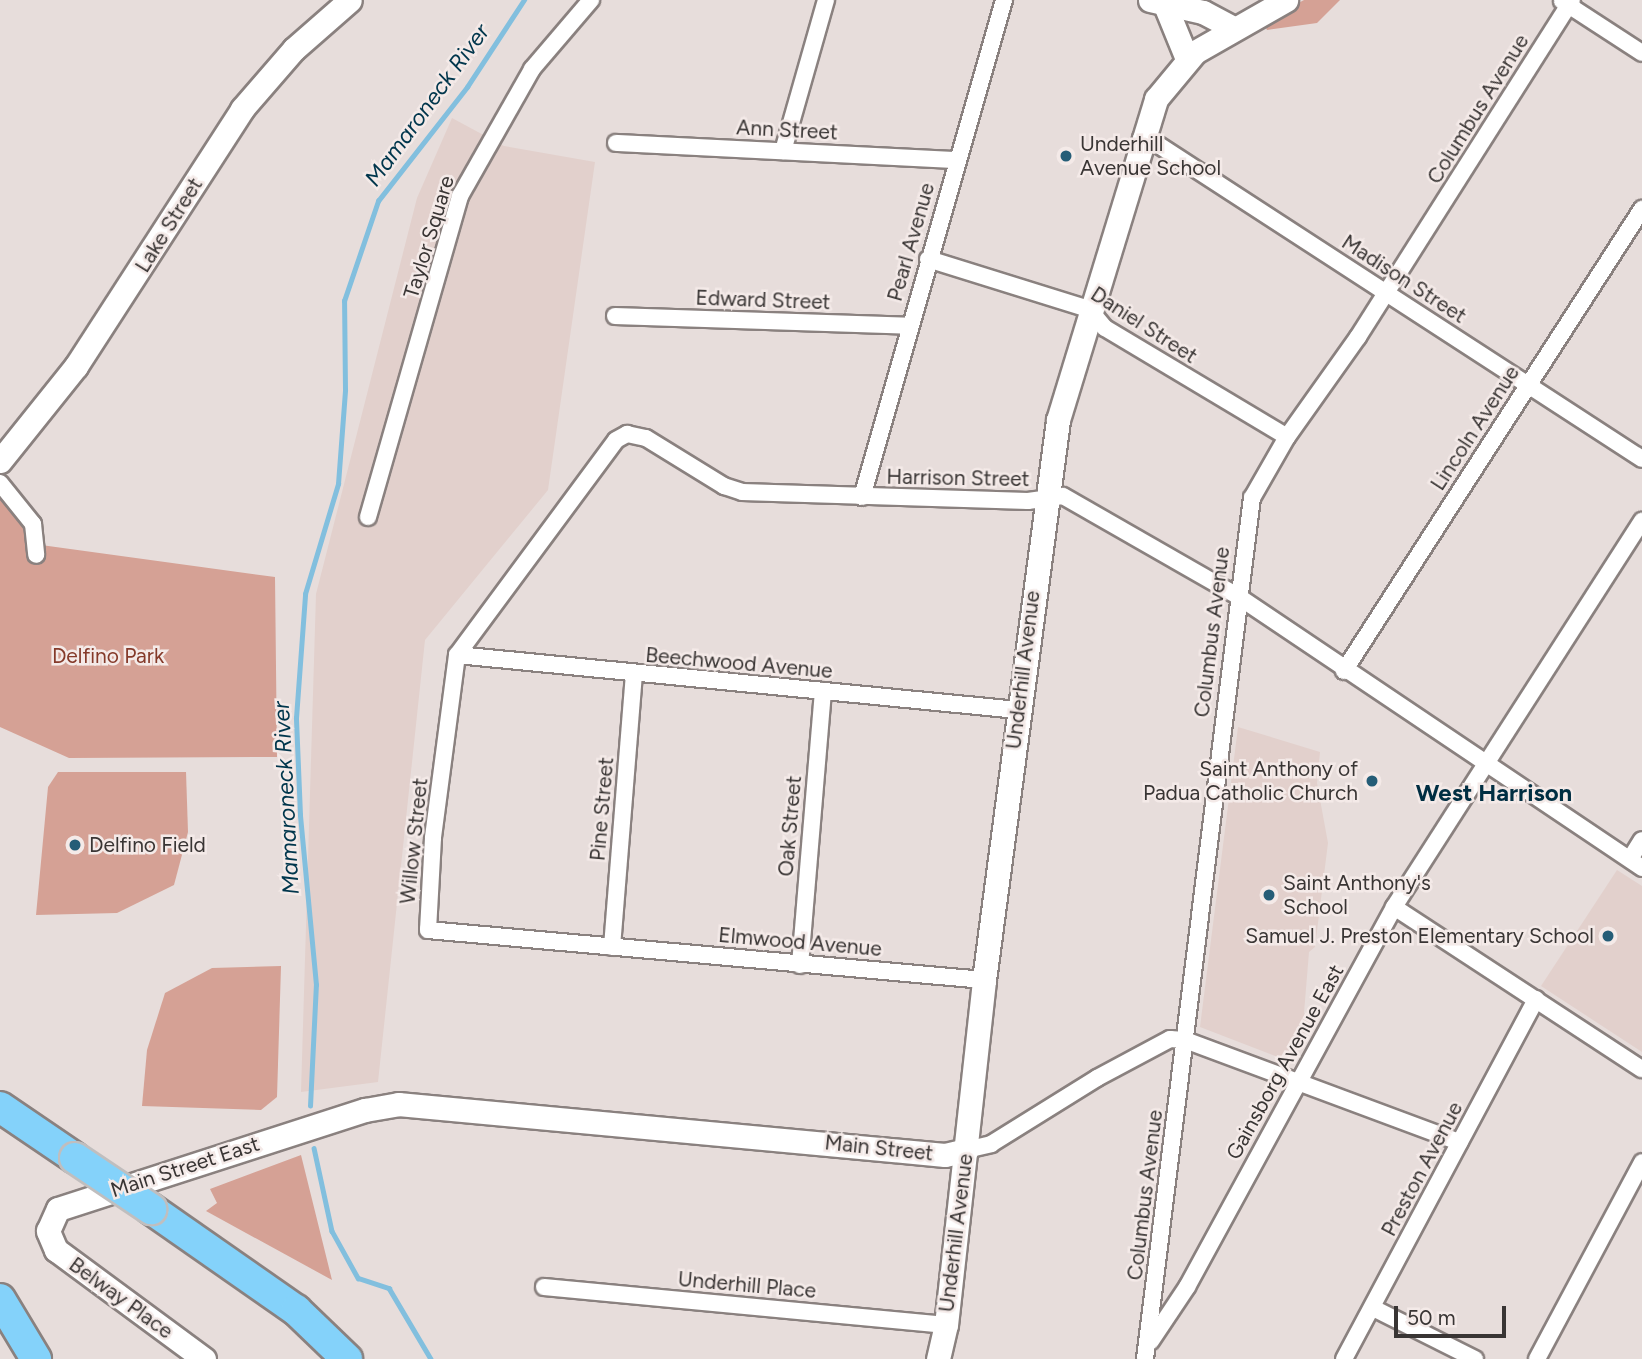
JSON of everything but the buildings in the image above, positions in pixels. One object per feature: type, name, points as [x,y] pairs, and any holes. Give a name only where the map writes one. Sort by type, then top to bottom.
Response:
[{"type":"highway","points":[[0,1107],[296,1310],[347,1359]]},
{"type":"highway","points":[[0,1299],[36,1359]]},
{"type":"street","name":"Lake Street","points":[[0,461],[76,366],[120,303],[242,109],[294,49],[350,0]]},
{"type":"street","name":"Taylor Square","points":[[368,517],[460,195],[488,140],[532,69],[591,0]]},
{"type":"street","points":[[783,151],[826,0]]},
{"type":"street","name":"Pearl Avenue","points":[[862,497],[956,160],[1004,0]]},
{"type":"street","name":"Underhill Avenue","points":[[937,1359],[946,1325],[1018,710],[1058,420],[1141,138],[1156,99],[1187,59],[1233,27],[1286,0]]},
{"type":"street","points":[[1567,2],[1642,53]]},
{"type":"street","name":"Columbus Avenue","points":[[1147,1351],[1252,498],[1287,437],[1386,293],[1567,2]]},
{"type":"street","points":[[1157,3],[1203,12],[1233,27]]},
{"type":"street","points":[[1157,3],[1187,59]]},
{"type":"street","name":"Madison Street","points":[[1141,138],[1157,144],[1642,459]]},
{"type":"street","name":"Ann Street","points":[[617,143],[956,160]]},
{"type":"street","name":"Lincoln Avenue","points":[[1344,671],[1642,209]]},
{"type":"street","name":"Daniel Street","points":[[928,259],[1089,309],[1105,328],[1287,437]]},
{"type":"street","name":"Edward Street","points":[[615,316],[909,326]]},
{"type":"street","name":"Harrison Street","points":[[457,655],[621,437],[646,438],[732,490],[862,497],[1063,496],[1080,502],[1239,597],[1344,671],[1636,864]]},
{"type":"street","points":[[0,483],[33,524],[36,555]]},
{"type":"street","name":"Gainsborg Avenue East","points":[[1147,1351],[1187,1287],[1394,907],[1642,521]]},
{"type":"street","name":"Beechwood Avenue","points":[[457,655],[1018,710]]},
{"type":"street","name":"Willow Street","points":[[457,655],[425,926],[437,934],[612,947]]},
{"type":"street","name":"Pine Street","points":[[612,947],[634,674]]},
{"type":"street","name":"Oak Street","points":[[800,965],[823,691]]},
{"type":"street","points":[[1636,864],[1642,840]]},
{"type":"street","points":[[1394,907],[1642,1069]]},
{"type":"street","name":"Elmwood Avenue","points":[[612,947],[985,980]]},
{"type":"street","name":"Preston Avenue","points":[[1344,1359],[1536,999]]},
{"type":"street","points":[[1185,1040],[1460,1142]]},
{"type":"street","name":"Main Street","points":[[337,1119],[385,1105],[416,1103],[945,1155],[991,1144],[1157,1044],[1185,1040]]},
{"type":"street","name":"Main Street East","points":[[48,1231],[52,1215],[71,1203],[337,1119]]},
{"type":"street","points":[[1537,1359],[1642,1162]]},
{"type":"street","name":"Belway Place","points":[[48,1231],[65,1258],[191,1356]]},
{"type":"street","name":"Underhill Place","points":[[544,1287],[946,1325]]},
{"type":"street","points":[[1373,1308],[1475,1359]]},
{"type":"shaded area","points":[[452,118],[504,146],[595,162],[548,490],[425,640],[378,1082],[301,1092],[316,594],[417,198]]},
{"type":"shaded area","name":"Saint Anthony's School","points":[[1238,727],[1320,752],[1317,783],[1328,843],[1315,947],[1309,952],[1304,1013],[1312,1019],[1291,1062],[1200,1027]]},
{"type":"shaded area","name":"Samuel J. Preston Elementary School","points":[[1617,870],[1642,886],[1642,1052],[1541,986]]},
{"type":"green space","points":[[1304,0],[1340,0],[1317,23],[1267,30],[1263,22]]},
{"type":"green space","name":"Delfino Park","points":[[0,494],[41,545],[275,577],[277,757],[69,758],[0,727]]},
{"type":"green space","points":[[58,772],[186,772],[188,832],[174,885],[117,913],[36,915],[48,787]]},
{"type":"green space","points":[[281,966],[277,1097],[261,1110],[142,1106],[147,1050],[165,993],[212,968]]},
{"type":"green space","points":[[301,1155],[332,1280],[206,1211],[217,1203],[210,1189]]},
{"type":"waterway","name":"Mamaroneck River","points":[[310,1106],[316,985],[300,815],[296,718],[305,594],[338,484],[345,390],[344,301],[378,201],[467,87],[524,0]]},
{"type":"waterway","name":"Mamaroneck River","points":[[314,1148],[332,1231],[358,1278],[389,1288],[431,1359]]},
{"type":"place","name":"Underhill Avenue School","points":[[1066,156]]},
{"type":"place","name":"Saint Anthony of Padua Catholic Church","points":[[1372,781]]},
{"type":"place","name":"Delfino Field","points":[[75,845]]},
{"type":"place","name":"Saint Anthony's School","points":[[1269,895]]},
{"type":"place","name":"Samuel J. Preston Elementary School","points":[[1608,936]]},
{"type":"district","name":"West Harrison","points":[[1494,793]]}]
